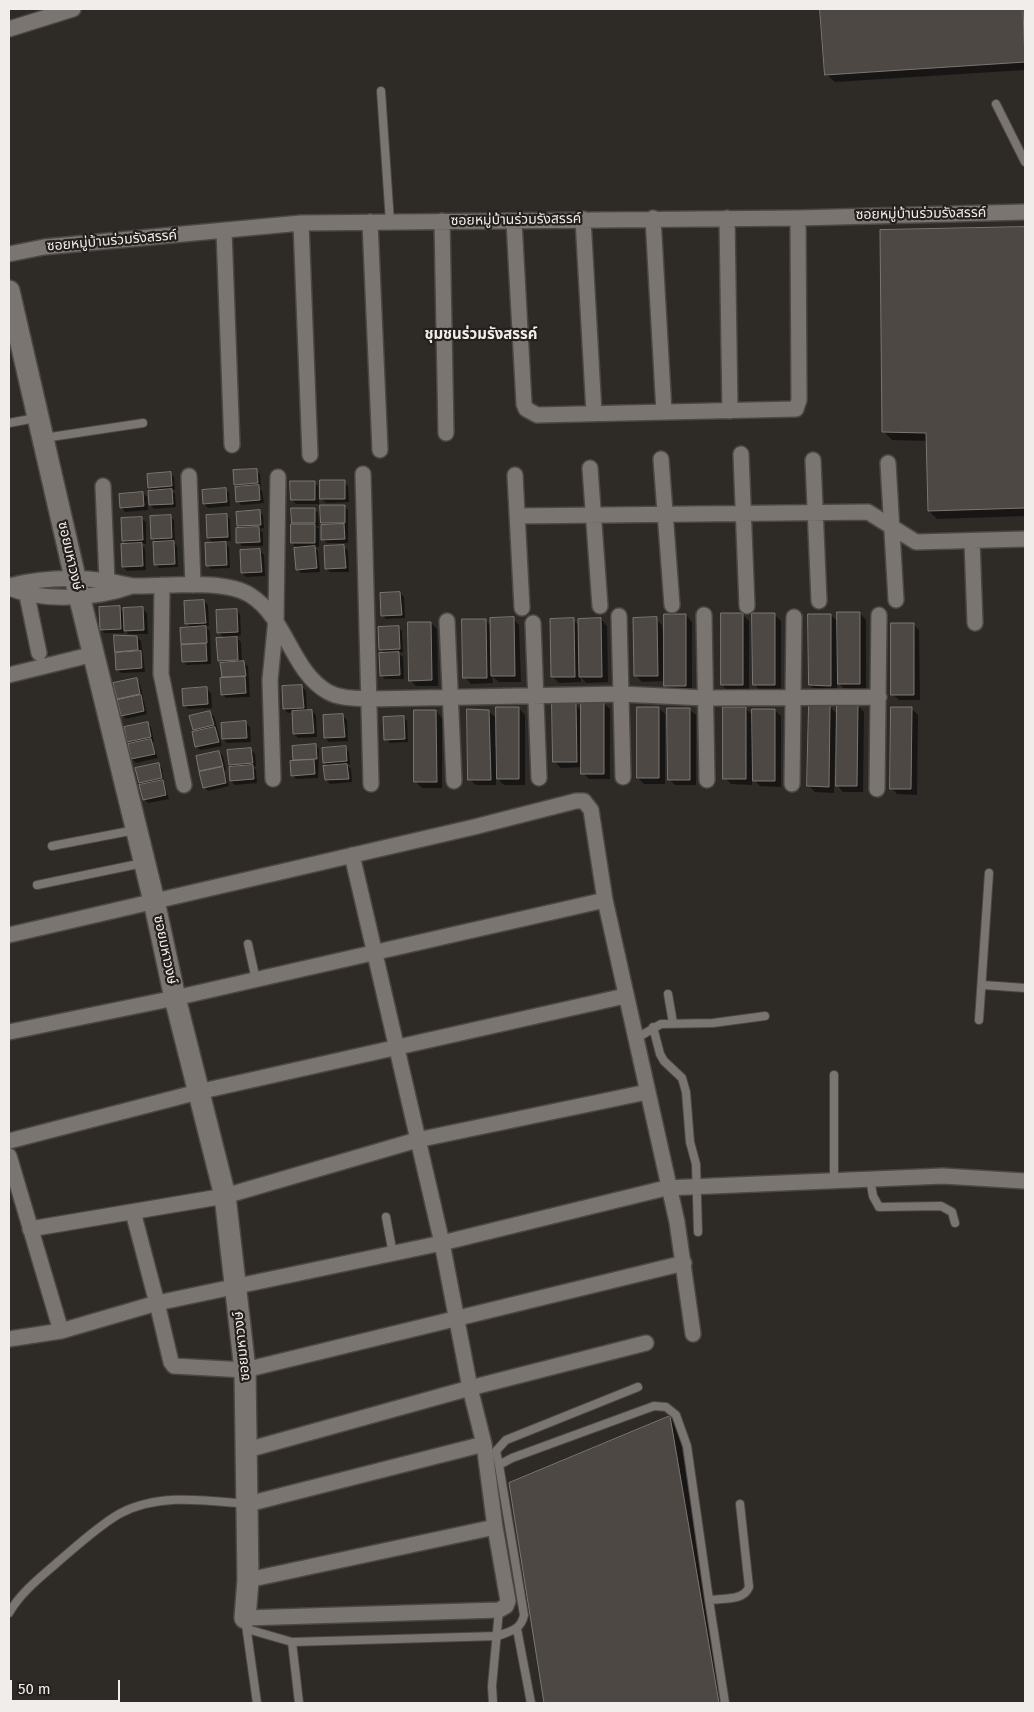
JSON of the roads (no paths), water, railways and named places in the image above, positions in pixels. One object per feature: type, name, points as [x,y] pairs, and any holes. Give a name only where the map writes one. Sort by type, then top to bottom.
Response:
[{"type":"street","points":[[9,28],[73,9]]},
{"type":"street","name":"ซอยหมู่บ้านร่วมรังสรรค์","points":[[9,254],[44,247],[301,223],[798,218],[1025,212]]},
{"type":"street","points":[[653,218],[664,412]]},
{"type":"street","points":[[727,218],[730,411]]},
{"type":"street","points":[[514,221],[526,410],[537,415],[791,411],[798,406],[798,218]]},
{"type":"street","points":[[583,219],[594,413]]},
{"type":"street","points":[[442,221],[446,433]]},
{"type":"street","points":[[370,222],[380,450]]},
{"type":"street","points":[[301,223],[310,455]]},
{"type":"street","points":[[224,231],[232,445]]},
{"type":"street","name":"ซอยมหาวงษ์","points":[[9,291],[78,588],[154,901],[175,998],[224,1196],[246,1370],[248,1504],[246,1623]]},
{"type":"street","points":[[741,454],[747,606]]},
{"type":"street","points":[[661,459],[672,605]]},
{"type":"street","points":[[813,460],[819,601]]},
{"type":"street","points":[[888,463],[896,600]]},
{"type":"street","points":[[590,468],[600,606]]},
{"type":"street","points":[[363,474],[371,784]]},
{"type":"street","points":[[515,475],[522,608]]},
{"type":"street","points":[[189,476],[193,585]]},
{"type":"street","points":[[273,779],[270,680],[276,619],[278,477]]},
{"type":"street","points":[[103,486],[106,581]]},
{"type":"street","points":[[517,516],[868,512],[916,542],[1025,540]]},
{"type":"street","points":[[972,541],[975,623]]},
{"type":"street","points":[[9,587],[78,588],[106,581],[133,586],[193,585],[234,589],[249,594],[276,619],[307,671],[316,682],[328,692],[344,698],[620,694],[706,698],[879,697]]},
{"type":"street","points":[[162,585],[161,674],[184,785]]},
{"type":"street","points":[[78,588],[102,595],[133,586]]},
{"type":"street","points":[[25,588],[39,653]]},
{"type":"street","points":[[704,615],[707,780]]},
{"type":"street","points":[[877,789],[879,615]]},
{"type":"street","points":[[619,616],[623,777]]},
{"type":"street","points":[[792,784],[794,617]]},
{"type":"street","points":[[447,621],[454,781]]},
{"type":"street","points":[[533,623],[539,778]]},
{"type":"street","points":[[9,675],[94,654]]},
{"type":"street","points":[[9,934],[576,801],[584,801],[590,810],[605,900],[668,1187],[693,1334]]},
{"type":"street","points":[[246,1623],[499,1610],[506,1606],[508,1602],[495,1527],[484,1444],[470,1388],[442,1243],[352,855]]},
{"type":"street","points":[[9,1032],[175,998],[605,900]]},
{"type":"street","points":[[9,1141],[198,1092],[625,996]]},
{"type":"street","points":[[30,1229],[224,1196],[417,1140],[647,1092]]},
{"type":"street","points":[[9,1156],[60,1330]]},
{"type":"street","points":[[9,1339],[60,1330],[158,1303],[442,1243],[642,1195],[668,1187],[943,1176],[1025,1181]]},
{"type":"street","points":[[133,1212],[158,1303],[170,1362],[174,1366],[246,1370],[456,1320],[658,1268],[681,1264]]},
{"type":"street","points":[[247,1450],[470,1388],[646,1343]]},
{"type":"street","points":[[248,1504],[484,1444]]},
{"type":"street","points":[[248,1580],[495,1527]]},
{"type":"lane","points":[[381,90],[390,222]]},
{"type":"lane","points":[[996,104],[1025,162]]},
{"type":"lane","points":[[9,423],[40,428],[143,423]]},
{"type":"lane","points":[[52,846],[137,829]]},
{"type":"lane","points":[[37,885],[145,863]]},
{"type":"lane","points":[[979,1020],[989,873]]},
{"type":"lane","points":[[248,944],[256,980]]},
{"type":"lane","points":[[982,985],[1025,988]]},
{"type":"lane","points":[[668,994],[673,1023]]},
{"type":"lane","points":[[635,1039],[653,1027],[673,1023],[713,1023],[765,1016]]},
{"type":"lane","points":[[653,1027],[664,1061],[682,1078],[697,1185],[698,1232]]},
{"type":"lane","points":[[834,1075],[834,1180]]},
{"type":"lane","points":[[870,1178],[873,1196],[879,1207],[941,1206],[952,1212],[955,1223]]},
{"type":"lane","points":[[386,1217],[393,1254]]},
{"type":"lane","points":[[246,1623],[292,1642],[498,1636],[517,1629],[522,1624],[524,1615],[496,1451],[506,1440],[638,1387]]},
{"type":"lane","points":[[499,1466],[512,1458],[654,1406],[666,1407],[676,1415],[688,1446],[713,1600],[725,1703]]},
{"type":"lane","points":[[9,1613],[25,1591],[91,1533],[119,1514],[145,1504],[172,1500],[248,1504]]},
{"type":"lane","points":[[713,1600],[743,1596],[749,1586],[740,1504]]},
{"type":"lane","points":[[493,1703],[492,1686],[499,1610]]},
{"type":"lane","points":[[246,1623],[257,1703]]},
{"type":"lane","points":[[517,1629],[531,1703]]},
{"type":"lane","points":[[292,1642],[299,1703]]},
{"type":"district","name":"ชุมชนร่วมรังสรรค์","points":[[481,335]]}]
